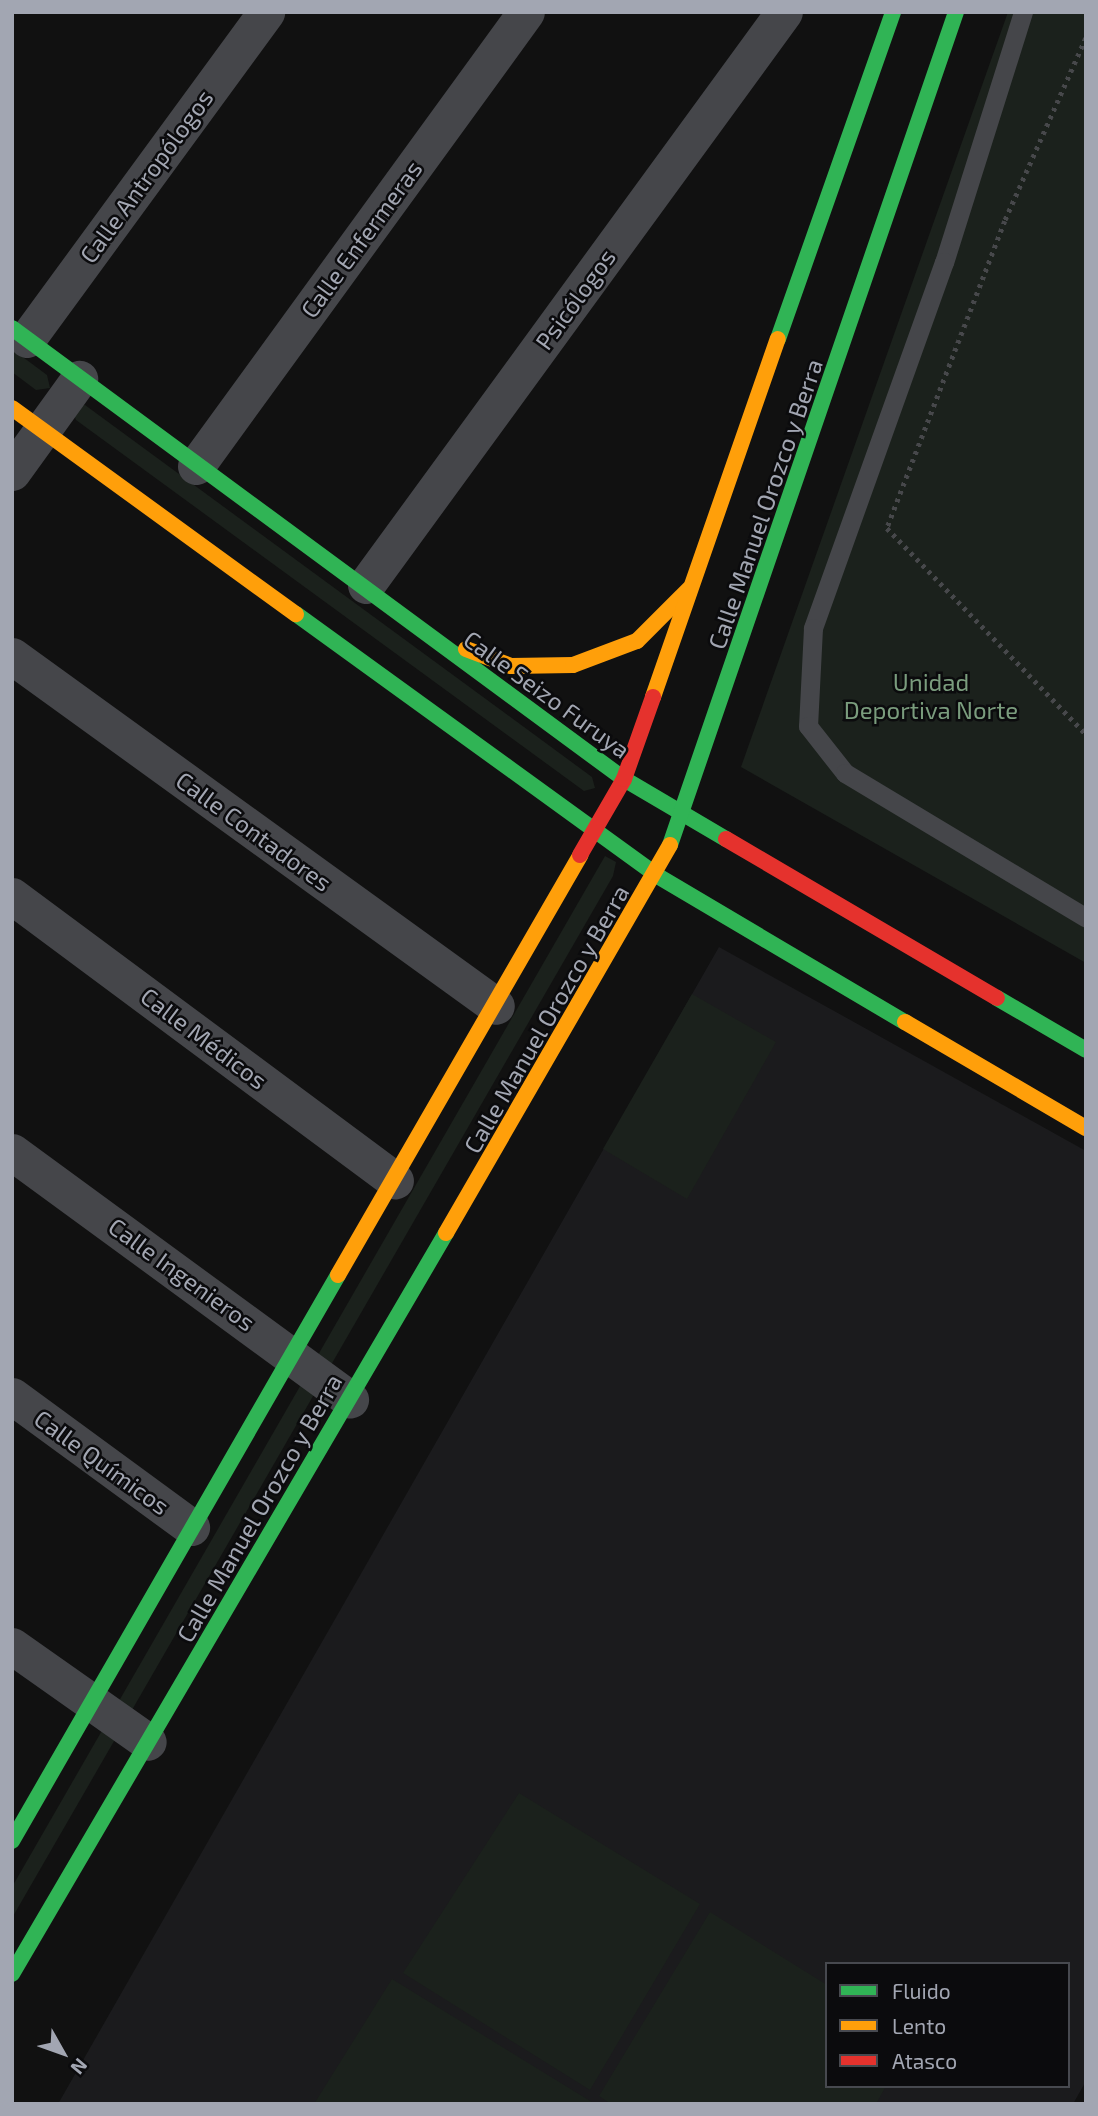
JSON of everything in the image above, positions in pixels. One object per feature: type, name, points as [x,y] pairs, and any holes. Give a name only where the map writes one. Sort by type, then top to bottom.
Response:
[{"type":"street","name":"Calle Antropólogos","points":[[20,333],[265,12]]},
{"type":"street","name":"Calle Enfermeras","points":[[196,466],[526,12]]},
{"type":"street","name":"Psicólogos","points":[[366,585],[784,12]]},
{"type":"street","name":"Calle Manuel Orozco y Berra","points":[[12,1841],[88,1702],[597,834],[624,779],[698,580],[893,12]]},
{"type":"street","name":"Calle Manuel Orozco y Berra","points":[[12,1974],[656,875],[682,818],[956,12]]},
{"type":"street","name":"Calle Seizo Furuya","points":[[20,333],[196,466],[366,585],[429,636],[624,779],[682,818],[1086,1050]]},
{"type":"street","points":[[12,472],[79,379]]},
{"type":"street","points":[[12,408],[656,875],[1086,1128]]},
{"type":"street","points":[[429,636],[511,666],[573,665],[637,640],[698,580]]},
{"type":"street","name":"Calle Contadores","points":[[12,656],[496,1006]]},
{"type":"street","name":"Calle Médicos","points":[[12,896],[395,1180]]},
{"type":"street","name":"Calle Ingenieros","points":[[12,1153],[293,1354],[350,1399]]},
{"type":"street","name":"Calle Químicos","points":[[12,1396],[191,1527]]},
{"type":"street","points":[[12,1646],[148,1742]]},
{"type":"lane","points":[[1023,12],[944,262],[813,628],[808,726],[845,773],[1086,918]]},
{"type":"path","points":[[1086,38],[1005,221],[887,528],[1086,734]]},
{"type":"shaded area","points":[[719,947],[1086,1151],[1086,2081],[1073,2104],[58,2104]]},
{"type":"green space","name":"Unidad Deportiva Norte","points":[[1008,12],[1086,12],[1086,963],[741,767]]},
{"type":"green space","points":[[12,349],[47,375],[50,388],[36,390],[12,372]]},
{"type":"green space","points":[[85,405],[592,777],[595,788],[584,791],[76,420],[71,408]]},
{"type":"green space","points":[[605,856],[616,862],[613,876],[12,1918],[12,1887]]},
{"type":"green space","points":[[692,994],[776,1042],[687,1199],[603,1149]]},
{"type":"green space","points":[[519,1793],[700,1904],[590,2090],[403,1973]]},
{"type":"green space","points":[[710,1912],[825,1984],[825,2088],[885,2088],[876,2104],[611,2104],[599,2096]]},
{"type":"green space","points":[[392,1979],[595,2104],[314,2104]]},
{"type":"traffic: fast","points":[[778,339],[893,12]]},
{"type":"traffic: fast","points":[[670,845],[956,12]]},
{"type":"traffic: fast","points":[[12,328],[624,779],[726,839]]},
{"type":"traffic: fast","points":[[296,614],[656,875],[905,1022]]},
{"type":"traffic: fast","points":[[997,998],[1086,1050]]},
{"type":"traffic: fast","points":[[12,1974],[446,1233]]},
{"type":"traffic: fast","points":[[12,1841],[338,1275]]},
{"type":"traffic: slow","points":[[653,697],[778,339]]},
{"type":"traffic: slow","points":[[12,408],[296,614]]},
{"type":"traffic: slow","points":[[466,649],[511,666],[573,665],[637,641],[689,589]]},
{"type":"traffic: slow","points":[[446,1233],[670,845]]},
{"type":"traffic: slow","points":[[338,1275],[580,855]]},
{"type":"traffic: slow","points":[[905,1022],[1086,1128]]},
{"type":"traffic: jam","points":[[580,855],[624,779],[653,697]]},
{"type":"traffic: jam","points":[[726,839],[997,998]]}]
